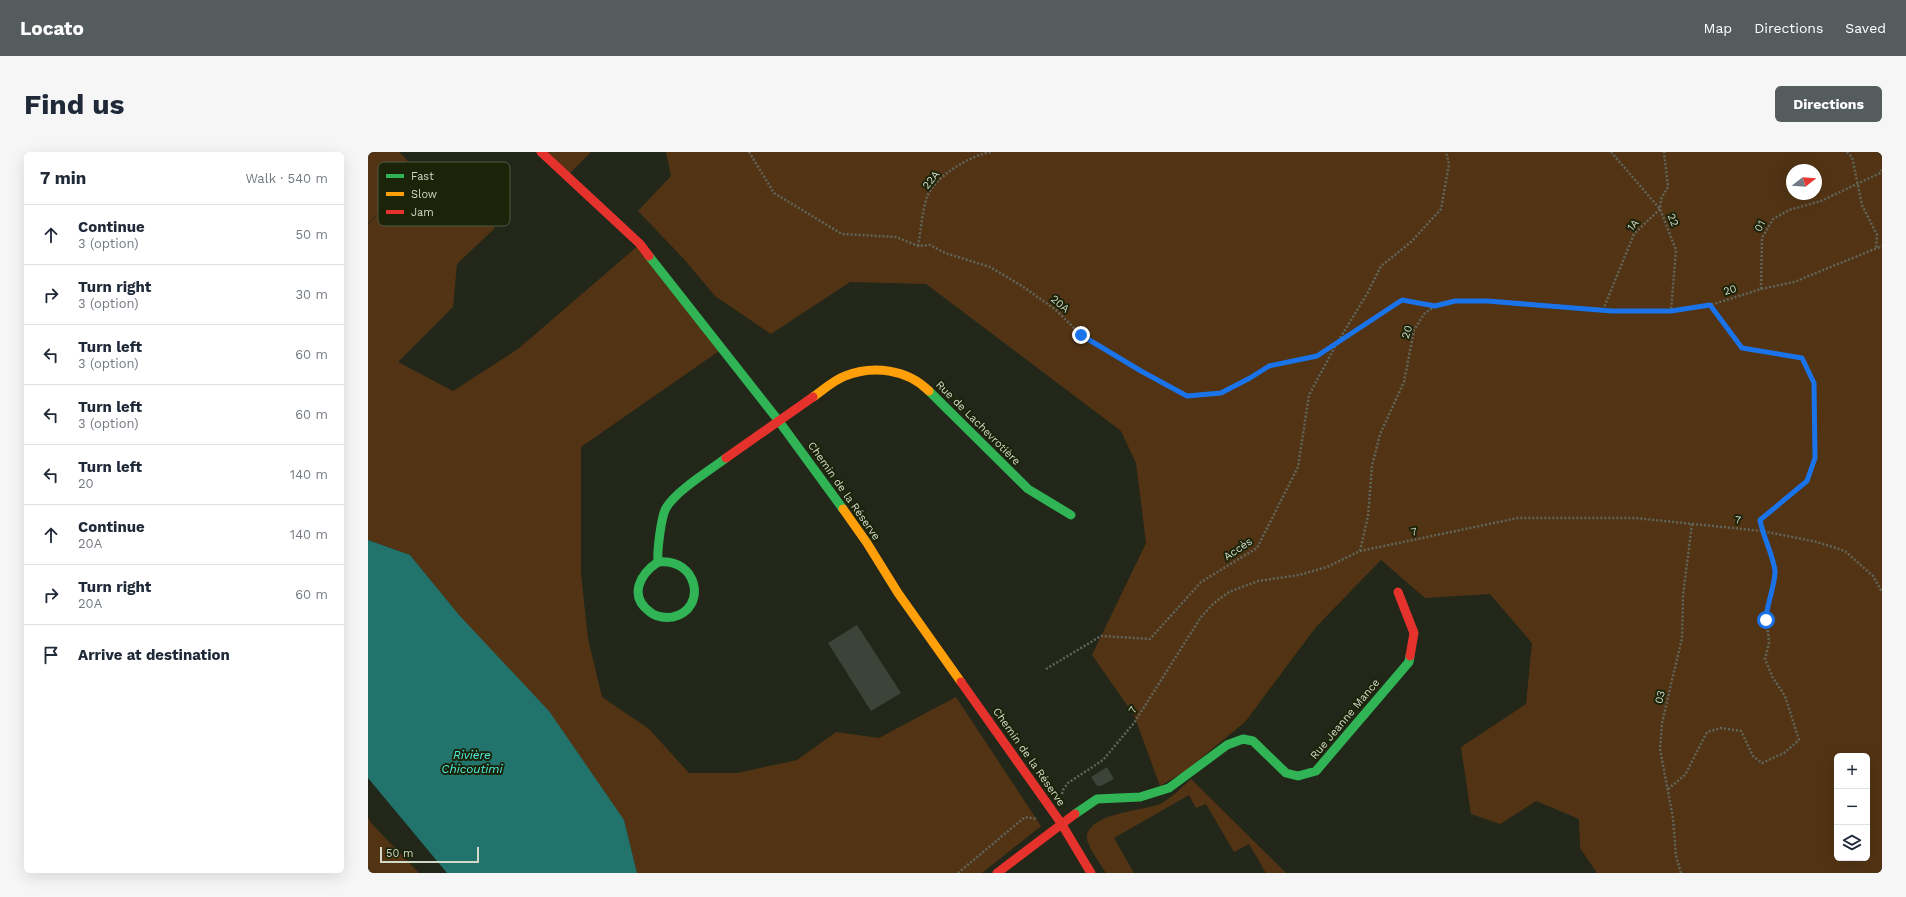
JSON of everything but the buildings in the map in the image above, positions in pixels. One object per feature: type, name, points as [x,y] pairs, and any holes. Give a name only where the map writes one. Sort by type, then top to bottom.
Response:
[{"type":"street","name":"Chemin de la Réserve","points":[[541,152],[640,244],[778,420],[867,543],[898,593],[1061,823],[1091,873]]},
{"type":"street","name":"Rue de Lachevrotière","points":[[658,562],[657,550],[666,508],[683,490],[778,420],[844,376],[872,370],[898,372],[924,386],[1028,489],[1071,515]]},
{"type":"street","points":[[668,561],[679,564],[688,571],[693,581],[694,592],[692,603],[675,617],[664,618],[651,614],[644,608],[639,598],[638,587],[641,576],[648,568],[658,562],[668,561]]},
{"type":"street","name":"Rue Jeanne Mance","points":[[997,873],[1061,823],[1097,799],[1140,797],[1169,788],[1227,745],[1242,739],[1253,741],[1286,773],[1298,776],[1316,771],[1408,662],[1412,650],[1414,633],[1398,592]]},
{"type":"path","name":"20A","points":[[749,152],[774,193],[842,234],[896,237],[918,246],[930,245],[945,253],[990,267],[1022,286],[1056,310],[1081,335],[1141,371],[1187,396],[1221,393],[1269,366],[1317,356],[1402,300],[1435,306]]},
{"type":"path","points":[[977,152],[981,153]]},
{"type":"path","name":"22A","points":[[918,246],[928,196],[945,174],[981,153],[992,152]]},
{"type":"path","points":[[1337,342],[1367,294],[1381,266],[1411,242],[1441,209],[1449,164],[1446,152]]},
{"type":"path","name":"22","points":[[1611,152],[1660,209],[1676,250],[1671,311]]},
{"type":"path","name":"1A","points":[[1602,310],[1634,234],[1660,209],[1661,199],[1668,187],[1664,152]]},
{"type":"path","points":[[1847,152],[1852,157],[1862,206],[1877,234],[1876,248]]},
{"type":"path","name":"01","points":[[1761,289],[1762,238],[1772,219],[1789,210],[1821,201],[1880,173],[1882,170]]},
{"type":"path","name":"20","points":[[1360,551],[1368,516],[1372,466],[1380,434],[1404,382],[1414,330],[1424,314],[1435,306],[1455,301],[1487,301],[1602,310],[1671,311],[1710,305],[1761,289],[1794,282],[1882,246]]},
{"type":"path","points":[[1668,789],[1685,775],[1707,732],[1721,728],[1741,731],[1753,756],[1762,763],[1784,753],[1799,740],[1785,696],[1772,678],[1765,658],[1769,643],[1766,610],[1775,572],[1760,520],[1807,481],[1815,458],[1814,383],[1802,358],[1742,348],[1710,305]]},
{"type":"path","name":"Accès","points":[[1046,669],[1101,636],[1150,639],[1201,582],[1257,548],[1298,467],[1309,395],[1337,342]]},
{"type":"path","name":"7","points":[[1062,797],[1063,790],[1068,783],[1103,760],[1134,723],[1201,617],[1214,603],[1229,592],[1258,581],[1299,575],[1327,567],[1360,551],[1518,518],[1635,518],[1762,531],[1817,542],[1845,551],[1873,576],[1882,592]]},
{"type":"path","name":"03","points":[[1680,873],[1676,856],[1673,818],[1660,749],[1662,723],[1682,638],[1683,595],[1692,524]]},
{"type":"path","points":[[958,873],[1025,817],[1040,820]]},
{"type":"shaded area","points":[[368,152],[399,152],[409,162],[378,162],[378,214],[368,223]]},
{"type":"shaded area","points":[[541,152],[591,152],[566,177]]},
{"type":"shaded area","points":[[666,152],[1882,152],[1882,873],[1597,873],[1580,848],[1579,819],[1536,801],[1500,824],[1471,814],[1461,747],[1526,704],[1532,643],[1490,594],[1425,598],[1381,560],[1316,627],[1245,722],[1184,772],[1160,786],[1134,715],[1092,655],[1146,543],[1136,463],[1121,431],[926,284],[850,282],[771,334],[715,296],[683,258],[638,211],[671,176]]},
{"type":"shaded area","points":[[378,214],[378,226],[492,226],[495,228],[457,264],[453,307],[398,362],[453,391],[518,349],[640,244],[722,349],[581,447],[581,574],[588,639],[602,697],[649,729],[689,773],[737,773],[797,760],[836,732],[879,738],[956,697],[1041,826],[982,873],[637,873],[624,820],[410,555],[368,540],[368,224]]},
{"type":"shaded area","points":[[1191,779],[1286,873],[1266,873],[1249,844],[1234,852],[1206,804],[1196,808],[1189,795],[1114,838],[1134,873],[1106,873],[1088,842],[1087,838],[1089,830],[1096,823],[1106,818],[1164,802]]},
{"type":"shaded area","points":[[368,817],[371,823],[419,873],[368,873]]},
{"type":"water","name":"Rivière Chicoutimi","points":[[368,540],[410,555],[459,615],[549,711],[624,820],[637,873],[447,873],[368,778]]},
{"type":"traffic: fast","points":[[649,256],[778,420],[843,509]]},
{"type":"traffic: fast","points":[[929,391],[1028,489],[1071,515]]},
{"type":"traffic: fast","points":[[658,562],[672,563],[682,567],[690,575],[694,585],[694,595],[691,604],[684,612],[673,617],[661,617],[655,615],[643,606],[639,599],[639,586],[646,573],[658,562],[662,519],[666,508],[685,488],[726,458]]},
{"type":"traffic: fast","points":[[1075,814],[1097,799],[1140,797],[1169,788],[1227,745],[1243,739],[1253,741],[1286,773],[1298,776],[1316,771],[1409,662],[1410,656]]},
{"type":"traffic: slow","points":[[813,397],[845,376],[878,370],[889,371],[911,378],[929,391]]},
{"type":"traffic: slow","points":[[843,509],[867,543],[898,593],[961,682]]},
{"type":"traffic: jam","points":[[541,152],[640,244],[649,256]]},
{"type":"traffic: jam","points":[[726,458],[813,397]]},
{"type":"traffic: jam","points":[[1398,592],[1414,633],[1410,656]]},
{"type":"traffic: jam","points":[[961,682],[1061,823],[1091,873]]},
{"type":"traffic: jam","points":[[997,873],[1075,814]]},
{"type":"route","points":[[1081,335],[1141,371],[1187,396],[1221,393],[1269,366],[1317,356],[1402,300],[1435,306],[1455,301],[1487,301],[1612,311],[1671,311],[1710,305],[1742,348],[1802,358],[1814,383],[1815,458],[1807,481],[1760,520],[1775,572],[1766,610],[1766,620]]}]
